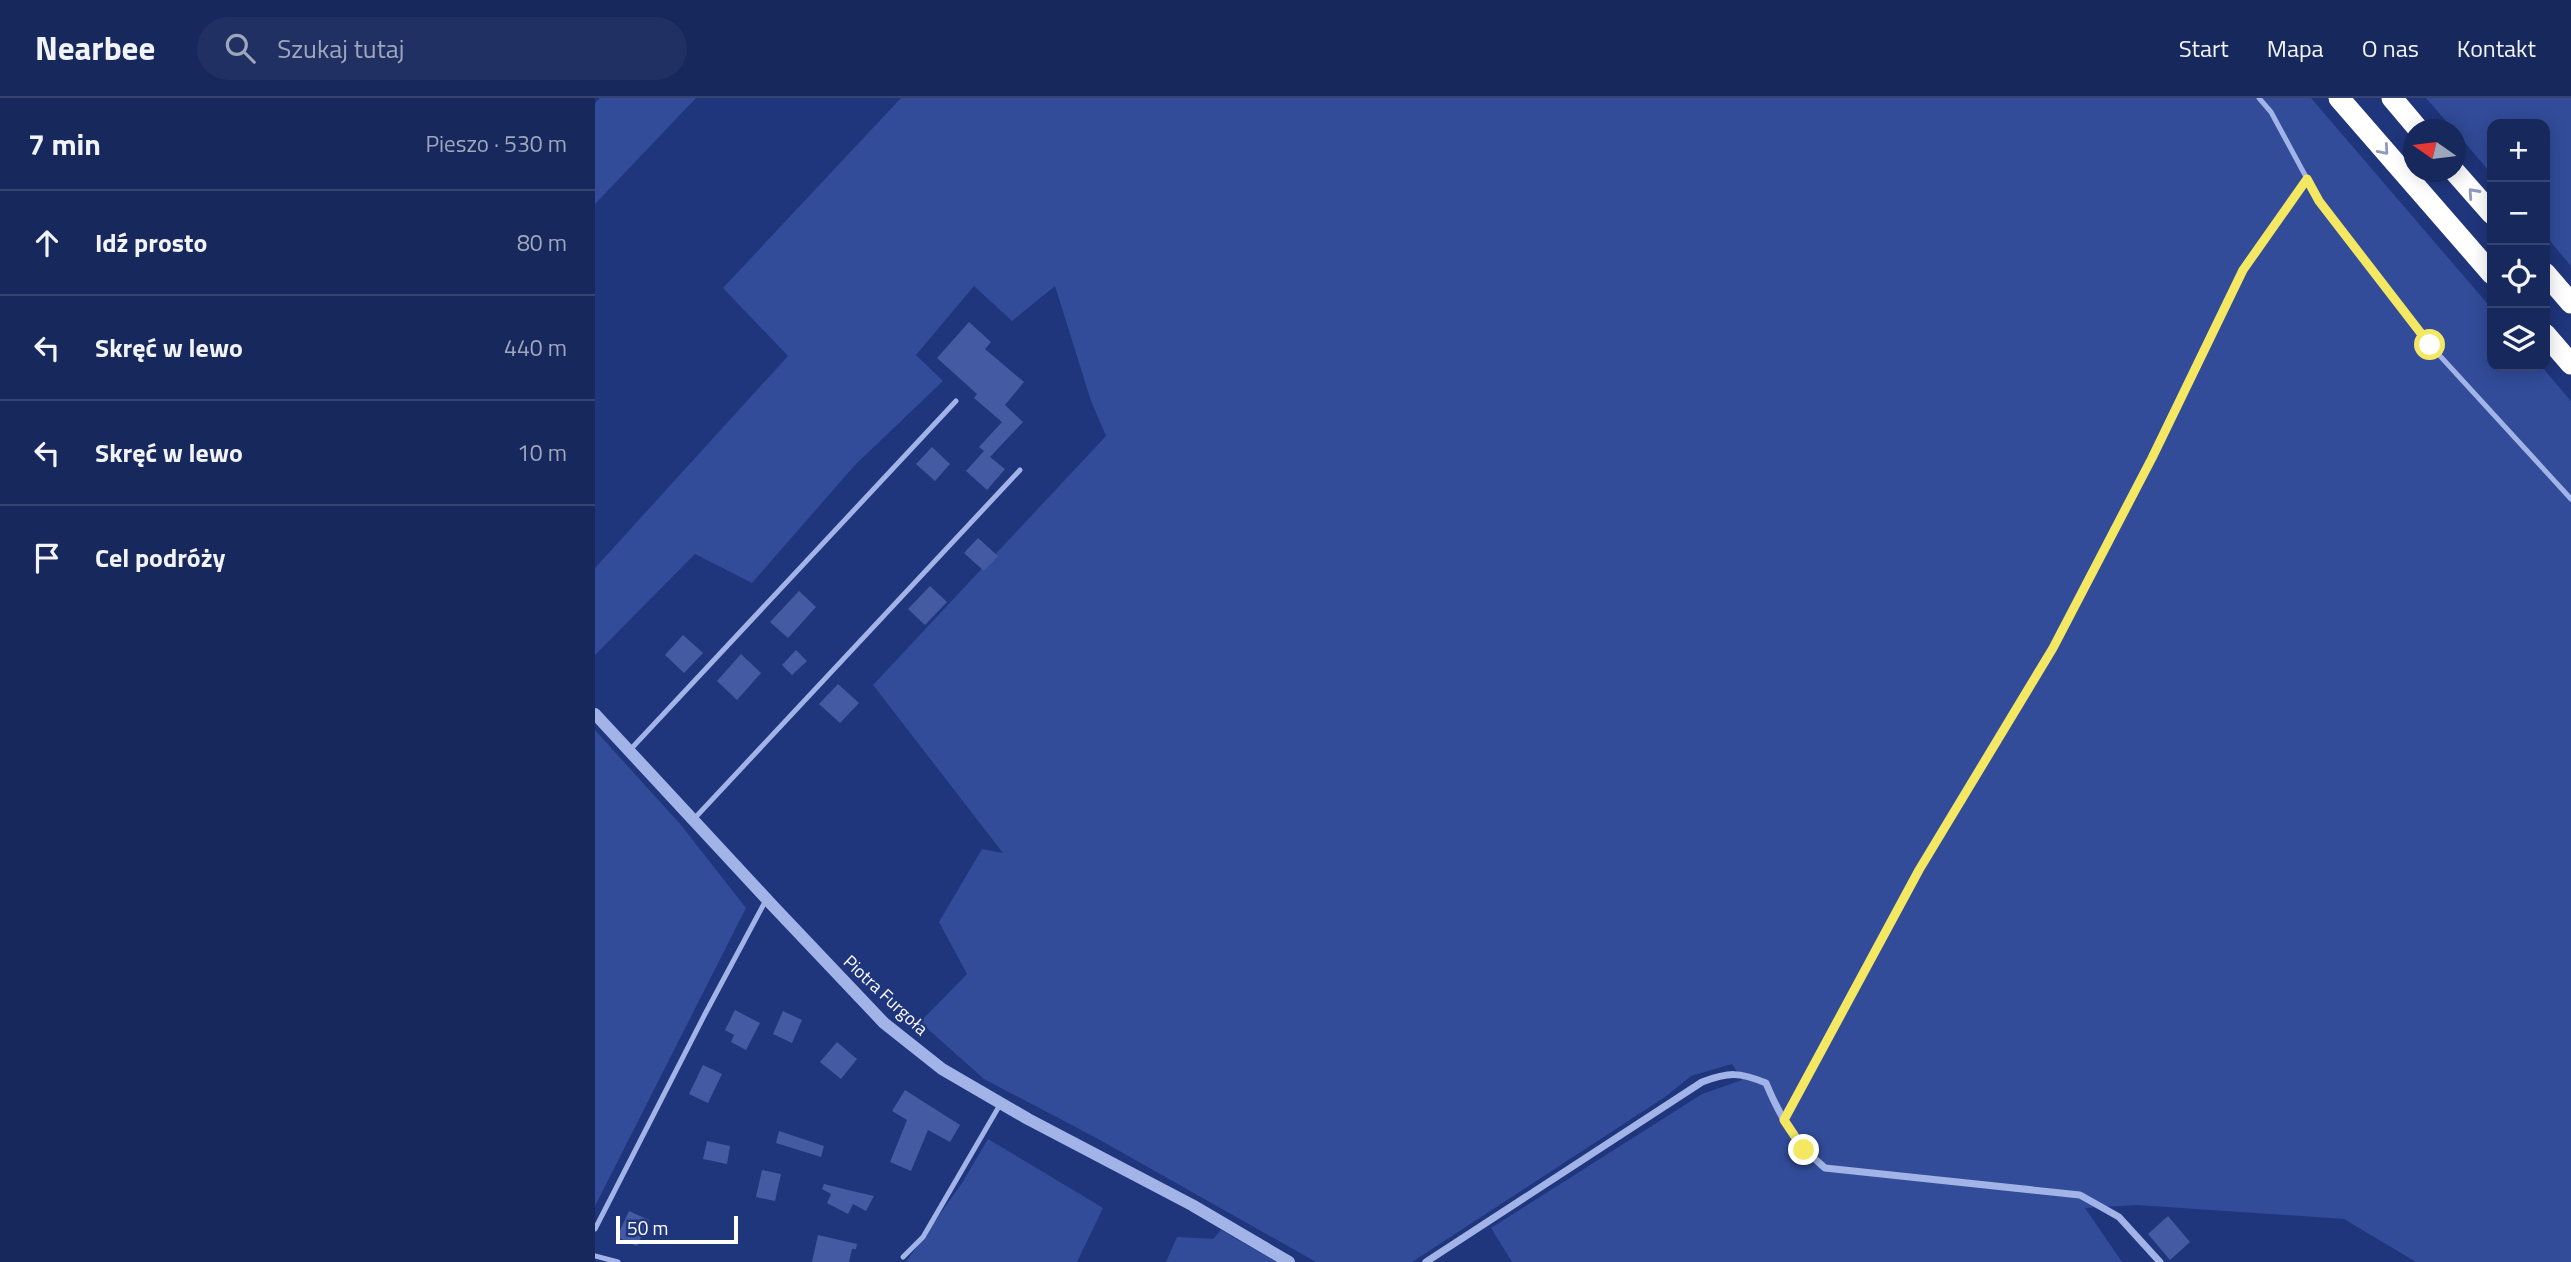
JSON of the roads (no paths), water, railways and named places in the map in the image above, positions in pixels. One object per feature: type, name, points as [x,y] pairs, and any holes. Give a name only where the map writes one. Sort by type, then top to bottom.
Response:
[{"type":"highway","points":[[2339,98],[2487,268]]},
{"type":"highway","points":[[2392,98],[2410,119]]},
{"type":"highway","points":[[2464,182],[2487,208]]},
{"type":"highway","points":[[2550,279],[2571,303]]},
{"type":"highway","points":[[2550,340],[2571,364]]},
{"type":"street","name":"Piotra Furgoła","points":[[595,714],[884,1023],[942,1069],[1192,1205],[1289,1262]]},
{"type":"street","points":[[1426,1262],[1702,1082],[1727,1073],[1749,1076],[1766,1083],[1784,1120],[1804,1150],[1825,1168],[2080,1195],[2119,1217],[2160,1262]]},
{"type":"lane","points":[[2259,98],[2271,112],[2319,201],[2430,345],[2571,499]]},
{"type":"lane","points":[[629,751],[956,401]]},
{"type":"lane","points":[[692,820],[1020,470]]},
{"type":"lane","points":[[595,1229],[705,1014],[767,900]]},
{"type":"lane","points":[[903,1257],[923,1237],[1001,1103]]},
{"type":"lane","points":[[595,1256],[618,1262]]}]
